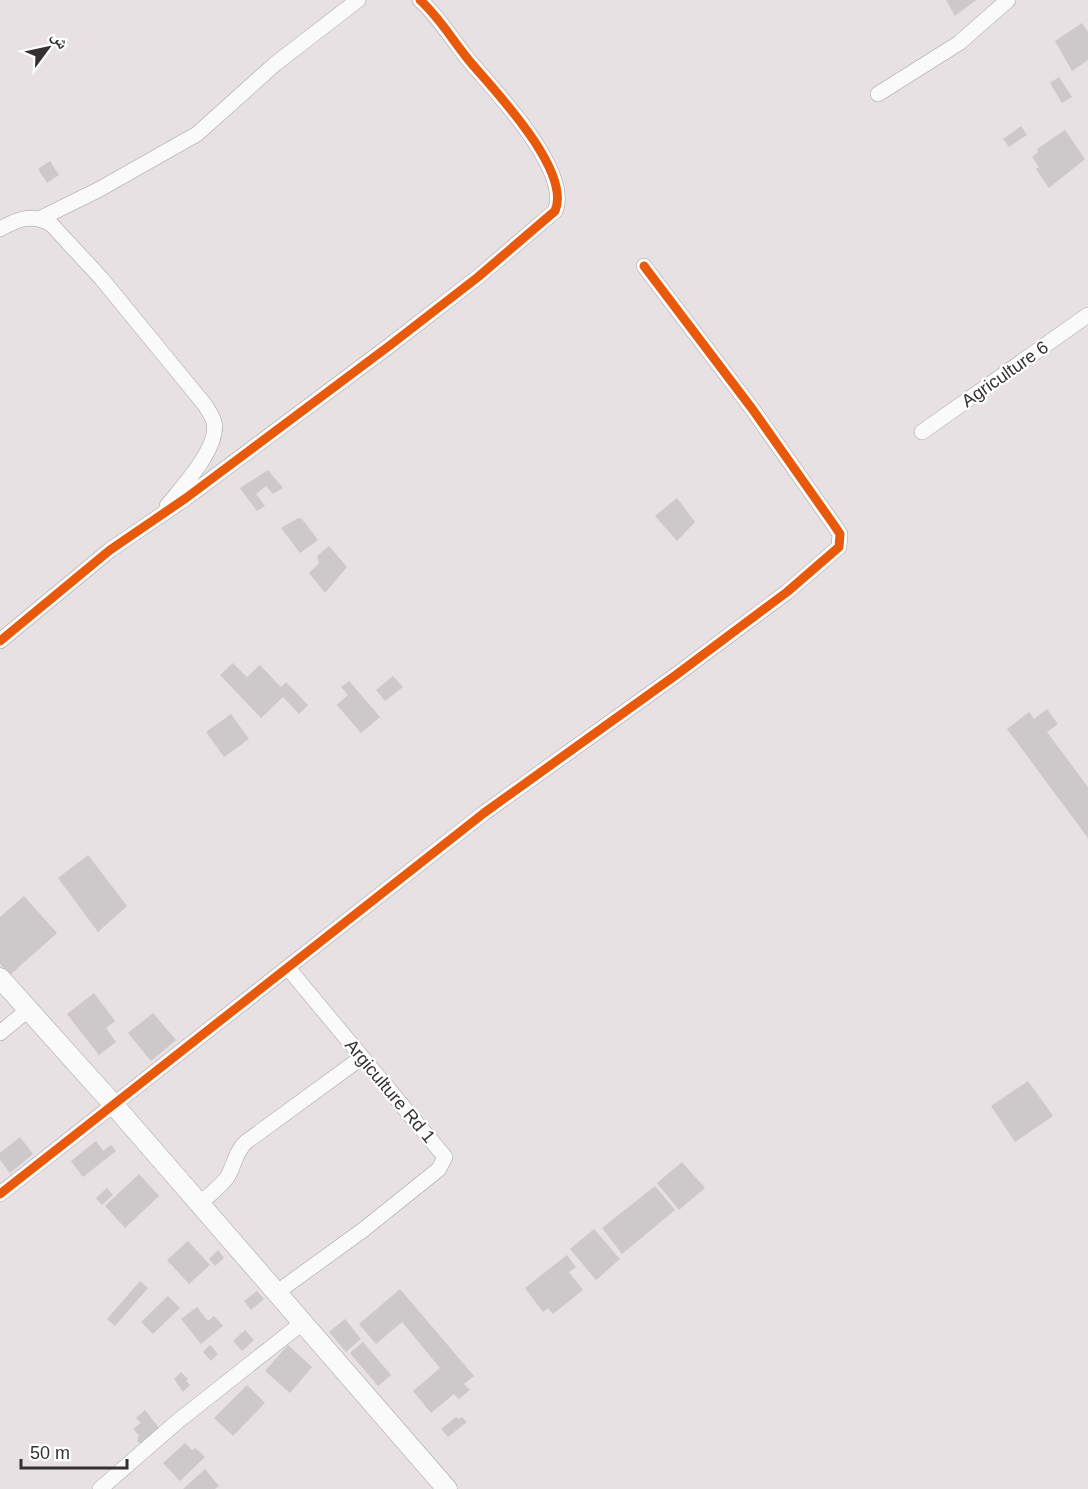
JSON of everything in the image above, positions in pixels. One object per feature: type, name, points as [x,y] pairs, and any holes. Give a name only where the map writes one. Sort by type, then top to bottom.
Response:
[{"type":"street","points":[[41,218],[98,190],[197,134],[275,64],[358,0]]},
{"type":"street","points":[[0,641],[110,550],[157,519],[389,346],[478,277],[555,212],[559,201],[557,189],[547,163],[525,128],[500,94],[471,63],[442,23],[420,0]]},
{"type":"street","points":[[878,94],[959,43],[1008,0]]},
{"type":"street","points":[[0,229],[16,220],[30,217],[41,218],[51,225],[101,278],[192,387],[214,422],[214,435],[205,456],[157,519]]},
{"type":"street","points":[[0,1194],[484,813],[741,626],[839,547],[840,534],[834,525],[753,410],[644,266]]},
{"type":"street","name":"Agriculture 6","points":[[922,432],[1088,315]]},
{"type":"street","name":"Argiculture Rd 1","points":[[276,1293],[363,1230],[444,1162],[445,1157],[288,969]]},
{"type":"street","points":[[0,978],[113,1104],[447,1489]]},
{"type":"street","points":[[0,1033],[29,1009]]},
{"type":"street","points":[[199,1204],[223,1183],[230,1172],[236,1154],[246,1142],[361,1058]]},
{"type":"street","points":[[100,1489],[178,1421],[302,1323]]},
{"type":"building","points":[[946,0],[976,0],[955,16]]},
{"type":"building","points":[[1082,23],[1088,32],[1088,60],[1072,71],[1055,41]]},
{"type":"building","points":[[1059,77],[1072,97],[1062,103],[1050,83]]},
{"type":"building","points":[[1021,126],[1027,135],[1009,147],[1003,139]]},
{"type":"building","points":[[1065,130],[1085,159],[1049,188],[1036,169],[1039,167],[1032,157],[1038,152],[1037,149]]},
{"type":"building","points":[[50,161],[59,175],[47,183],[38,169]]},
{"type":"building","points":[[268,470],[283,488],[273,494],[266,486],[256,494],[265,506],[257,511],[240,488]]},
{"type":"building","points":[[677,498],[695,522],[677,541],[655,516]]},
{"type":"building","points":[[298,518],[302,519],[318,540],[300,553],[281,528]]},
{"type":"building","points":[[329,546],[347,567],[325,593],[309,573],[319,563],[317,556]]},
{"type":"building","points":[[233,663],[247,677],[260,665],[281,687],[286,682],[308,705],[299,714],[283,697],[261,718],[220,675]]},
{"type":"building","points":[[393,676],[403,687],[385,701],[376,690]]},
{"type":"building","points":[[349,681],[380,717],[361,733],[337,705],[348,695],[341,687]]},
{"type":"building","points":[[1047,709],[1058,724],[1047,732],[1088,787],[1088,838],[1007,729],[1029,712],[1034,719]]},
{"type":"building","points":[[231,714],[249,739],[224,757],[206,732]]},
{"type":"building","points":[[88,855],[127,906],[98,932],[58,878]]},
{"type":"building","points":[[24,896],[57,933],[10,975],[0,964],[0,917]]},
{"type":"building","points":[[94,993],[115,1021],[106,1028],[116,1042],[99,1055],[67,1014]]},
{"type":"building","points":[[153,1013],[176,1040],[151,1061],[128,1033]]},
{"type":"building","points":[[1028,1081],[1053,1116],[1015,1142],[991,1106]]},
{"type":"building","points":[[20,1137],[33,1154],[10,1173],[0,1160],[0,1153]]},
{"type":"building","points":[[96,1141],[103,1151],[111,1145],[116,1151],[83,1177],[71,1161]]},
{"type":"building","points":[[682,1162],[705,1188],[679,1210],[657,1183]]},
{"type":"building","points":[[139,1174],[159,1196],[125,1228],[105,1206]]},
{"type":"building","points":[[655,1186],[675,1210],[622,1254],[602,1228]]},
{"type":"building","points":[[107,1188],[113,1195],[102,1205],[96,1198]]},
{"type":"building","points":[[594,1229],[620,1259],[596,1280],[570,1249]]},
{"type":"building","points":[[188,1241],[210,1265],[189,1284],[167,1260]]},
{"type":"building","points":[[218,1250],[224,1258],[215,1266],[209,1259]]},
{"type":"building","points":[[567,1255],[576,1267],[569,1272],[583,1290],[553,1314],[548,1308],[543,1312],[525,1288]]},
{"type":"building","points":[[140,1281],[148,1288],[115,1326],[107,1319]]},
{"type":"building","points":[[400,1289],[474,1376],[464,1384],[470,1390],[459,1399],[454,1394],[431,1413],[413,1391],[440,1368],[402,1322],[376,1344],[359,1324]]},
{"type":"building","points":[[257,1291],[264,1299],[251,1310],[244,1301]]},
{"type":"building","points":[[168,1296],[180,1308],[153,1334],[141,1322]]},
{"type":"building","points":[[197,1307],[208,1321],[214,1316],[223,1326],[201,1344],[181,1319]]},
{"type":"building","points":[[345,1319],[361,1339],[346,1352],[329,1332]]},
{"type":"building","points":[[245,1330],[254,1340],[242,1351],[233,1341]]},
{"type":"building","points":[[363,1342],[391,1375],[378,1386],[350,1353]]},
{"type":"building","points":[[210,1345],[218,1354],[211,1361],[203,1352]]},
{"type":"building","points":[[288,1345],[312,1367],[290,1393],[265,1371]]},
{"type":"building","points":[[181,1372],[190,1385],[183,1392],[174,1379]]},
{"type":"building","points":[[247,1385],[265,1403],[233,1436],[214,1418]]},
{"type":"building","points":[[145,1410],[159,1428],[149,1451],[137,1441],[139,1435],[133,1429],[141,1423],[136,1418]]},
{"type":"building","points":[[456,1417],[459,1419],[462,1417],[467,1422],[448,1437],[441,1429]]},
{"type":"building","points":[[185,1443],[205,1457],[180,1481],[163,1463]]},
{"type":"building","points":[[205,1469],[219,1486],[215,1489],[183,1489]]},
{"type":"cycle path","points":[[0,641],[110,550],[186,498],[389,346],[478,277],[555,211],[557,195],[553,176],[543,155],[514,113],[420,0]]},
{"type":"cycle path","points":[[0,1194],[484,813],[787,592],[839,547],[840,534],[834,525],[753,410],[644,266]]}]
